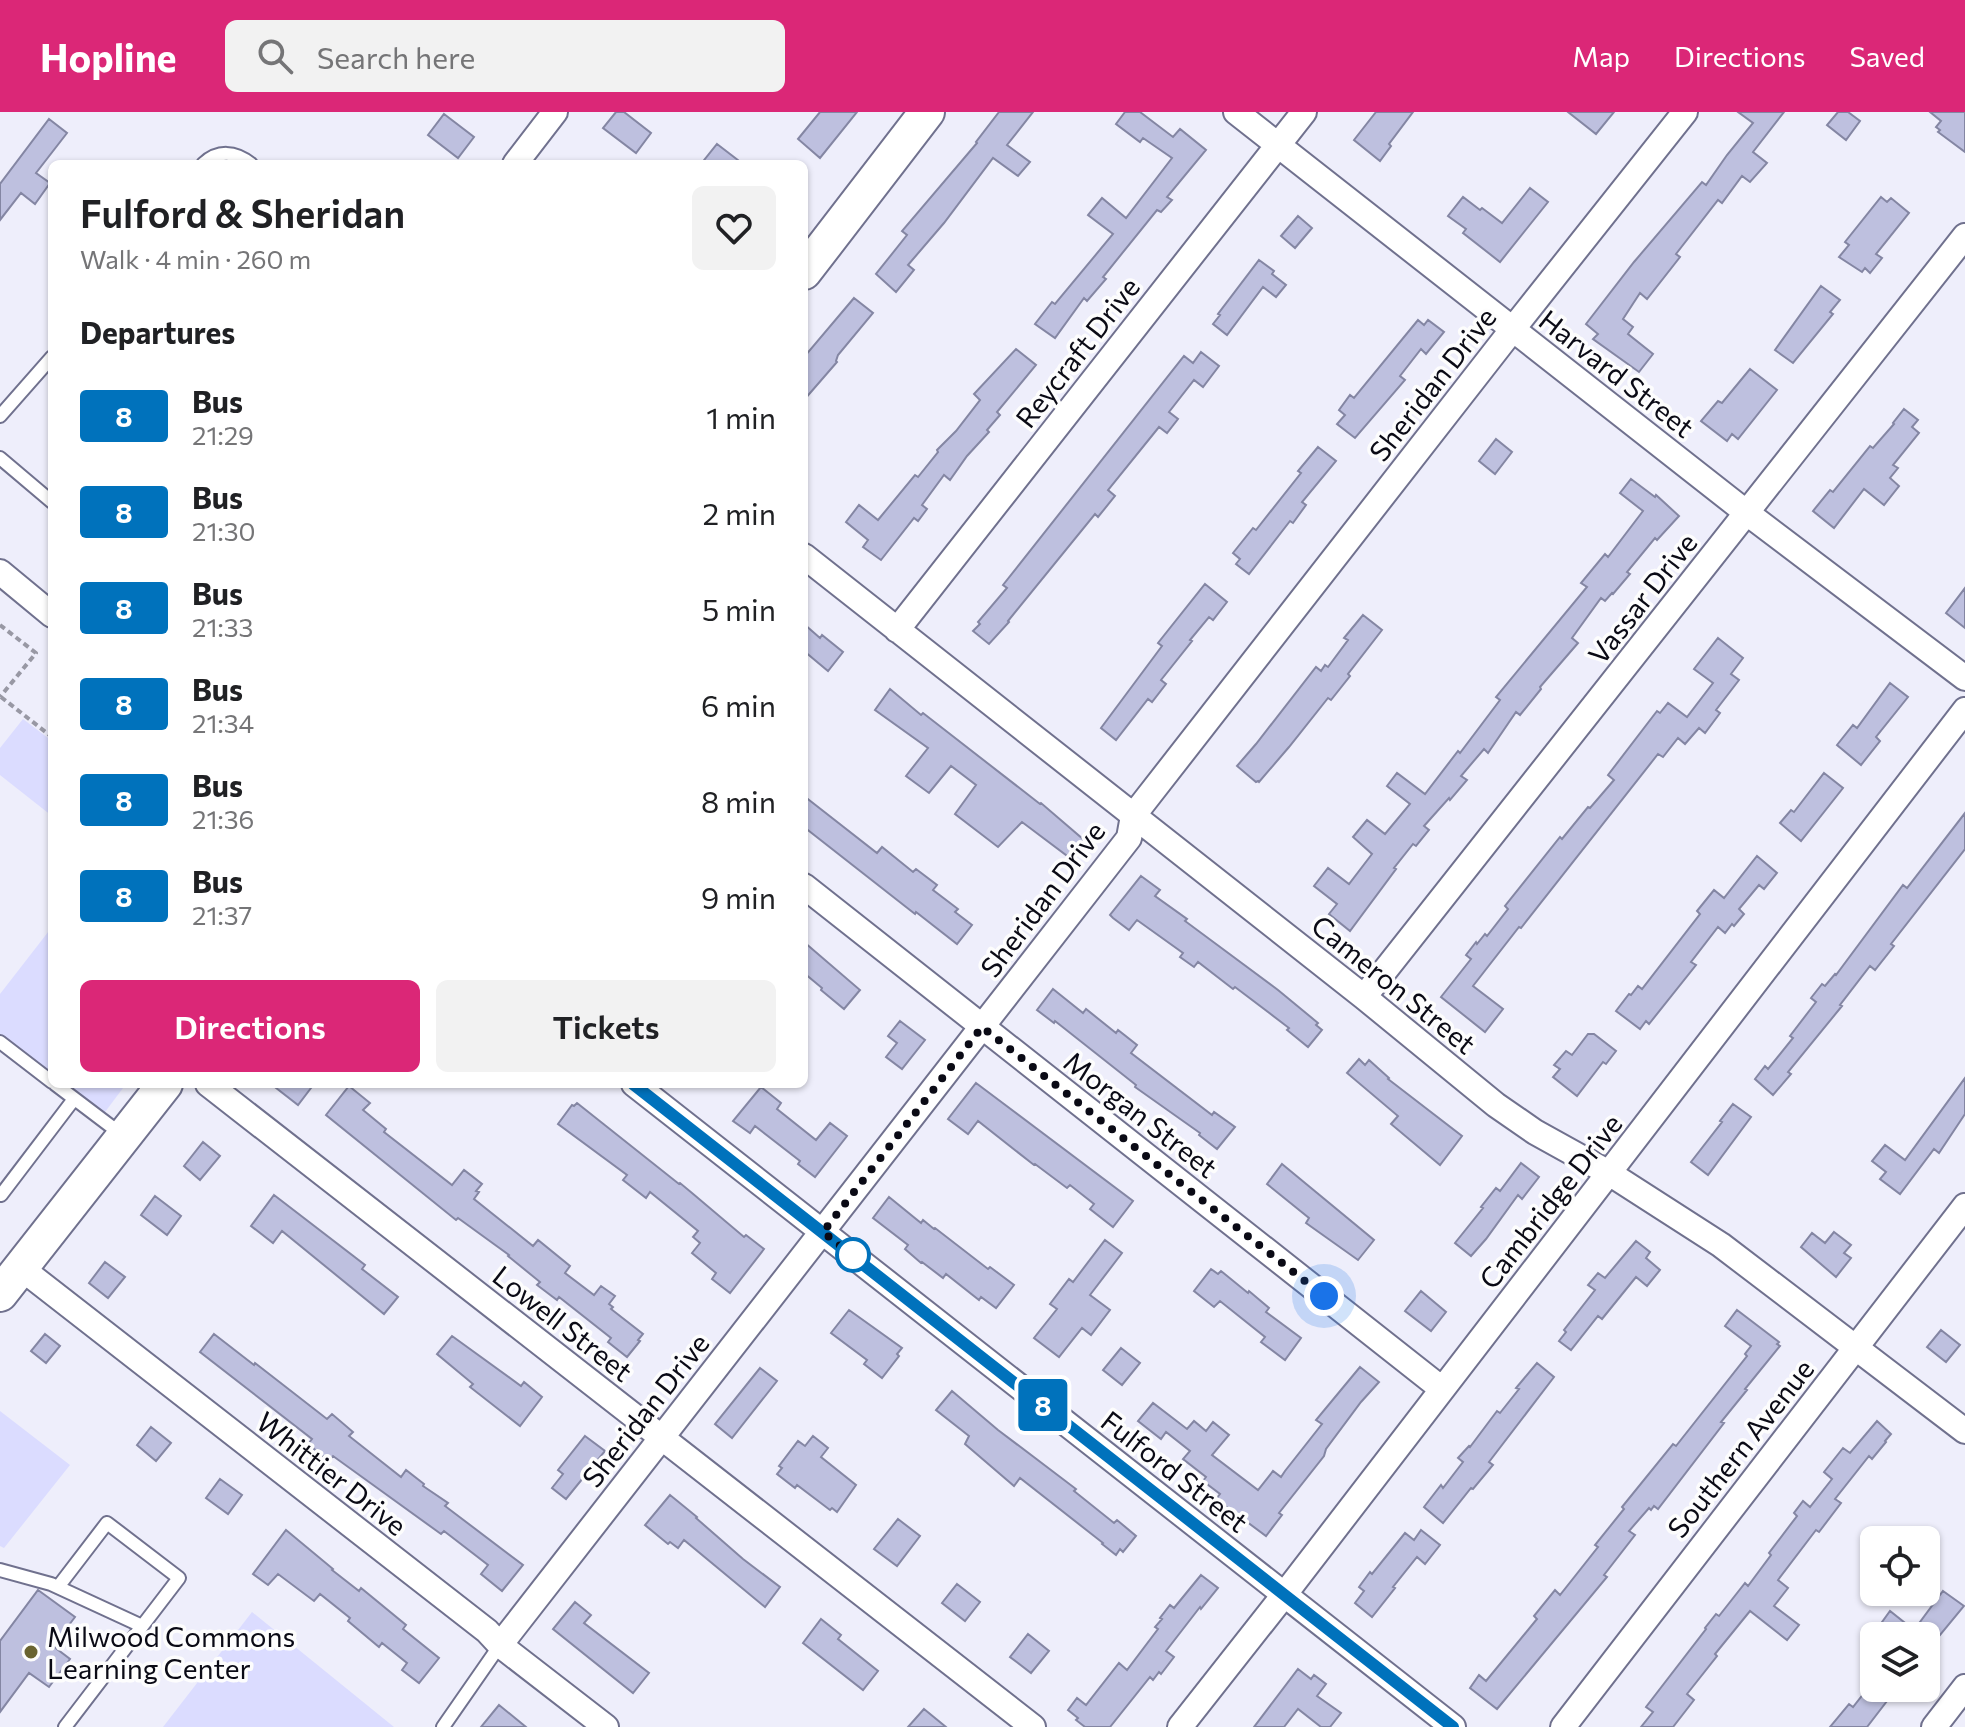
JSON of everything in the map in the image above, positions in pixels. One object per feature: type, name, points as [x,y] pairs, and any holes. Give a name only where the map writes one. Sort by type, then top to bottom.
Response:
[{"type":"street","points":[[518,160],[555,112]]},
{"type":"street","points":[[808,267],[927,112]]},
{"type":"street","name":"Harvard Street","points":[[1236,112],[1747,513],[1965,678]]},
{"type":"street","name":"Reycraft Drive","points":[[897,630],[1304,112]]},
{"type":"street","name":"Sheridan Drive","points":[[500,1645],[1129,838],[1133,816],[1685,112]]},
{"type":"street","name":"Vassar Drive","points":[[1364,997],[1965,236]]},
{"type":"street","name":"Cameron Street","points":[[808,559],[1364,997],[1496,1105],[1721,1245],[1965,1431]]},
{"type":"street","points":[[0,572],[48,612]]},
{"type":"street","name":"Cambridge Drive","points":[[1180,1727],[1965,710]]},
{"type":"street","name":"Morgan Street","points":[[808,889],[1442,1389]]},
{"type":"street","points":[[10,1281],[162,1088]]},
{"type":"street","name":"Lowell Street","points":[[213,1088],[1033,1727]]},
{"type":"street","name":"Fulford Street","points":[[639,1088],[1453,1727]]},
{"type":"street","name":"Southern Avenue","points":[[1563,1727],[1965,1206]]},
{"type":"street","name":"Whittier Drive","points":[[10,1281],[474,1621],[500,1645],[606,1727]]},
{"type":"street","points":[[1934,1727],[1965,1687]]},
{"type":"lane","points":[[207,160],[222,153],[234,154],[244,160]]},
{"type":"lane","points":[[0,416],[48,362]]},
{"type":"lane","points":[[0,458],[48,499]]},
{"type":"lane","points":[[0,1042],[48,1079]]},
{"type":"lane","points":[[60,1088],[124,1136]]},
{"type":"lane","points":[[1,1195],[74,1099]]},
{"type":"lane","points":[[58,1587],[107,1523],[179,1578],[65,1727]]},
{"type":"lane","points":[[0,1570],[58,1587],[142,1626]]},
{"type":"lane","points":[[443,1727],[500,1645]]},
{"type":"path","points":[[0,625],[36,653],[0,697],[48,734]]},
{"type":"shaded area","points":[[23,719],[48,738],[48,813],[0,775],[0,748]]},
{"type":"shaded area","points":[[48,932],[48,1073],[0,1035],[0,994]]},
{"type":"shaded area","points":[[67,1088],[123,1088],[102,1116]]},
{"type":"shaded area","points":[[0,1411],[70,1465],[4,1548],[0,1546]]},
{"type":"shaded area","points":[[252,1612],[394,1727],[163,1727]]},
{"type":"building","points":[[616,112],[624,112],[651,133],[636,153],[603,128]]},
{"type":"building","points":[[820,112],[857,112],[820,158],[798,139]]},
{"type":"building","points":[[999,112],[1033,112],[1007,145],[1030,162],[1018,176],[993,158],[908,265],[914,270],[896,292],[876,274],[907,235],[902,231],[977,143]]},
{"type":"building","points":[[1125,112],[1140,112],[1173,137],[1180,129],[1206,150],[1167,197],[1172,200],[1161,212],[1157,210],[1103,277],[1106,279],[1087,301],[1084,298],[1055,338],[1035,324],[1113,234],[1088,215],[1102,198],[1126,218],[1172,158],[1143,138],[1140,142],[1116,124]]},
{"type":"building","points":[[1376,112],[1413,112],[1380,161],[1354,140]]},
{"type":"building","points":[[1568,112],[1614,112],[1596,134]]},
{"type":"building","points":[[1738,112],[1784,112],[1753,152],[1767,163],[1750,182],[1742,176],[1722,203],[1718,200],[1676,254],[1680,257],[1647,299],[1640,293],[1623,319],[1633,327],[1628,334],[1653,354],[1639,372],[1593,339],[1598,334],[1586,324],[1702,182],[1706,185],[1753,123]]},
{"type":"building","points":[[1838,112],[1848,112],[1860,121],[1846,140],[1827,125]]},
{"type":"building","points":[[1930,112],[1965,112],[1965,152],[1938,132],[1940,130],[1936,127],[1941,121]]},
{"type":"building","points":[[444,114],[474,137],[458,158],[428,135]]},
{"type":"building","points":[[49,119],[67,133],[36,173],[48,182],[48,186],[35,204],[21,193],[0,220],[0,184]]},
{"type":"building","points":[[717,144],[738,160],[704,160]]},
{"type":"building","points":[[1530,188],[1548,202],[1500,262],[1463,233],[1466,229],[1448,216],[1463,197],[1502,223]]},
{"type":"building","points":[[1881,197],[1887,202],[1891,198],[1909,213],[1876,254],[1882,258],[1870,273],[1865,268],[1862,272],[1839,257],[1849,245],[1845,242]]},
{"type":"building","points":[[1298,216],[1312,228],[1295,248],[1281,236]]},
{"type":"building","points":[[1259,260],[1286,285],[1276,297],[1263,287],[1227,335],[1213,324]]},
{"type":"building","points":[[1821,286],[1840,300],[1830,312],[1833,314],[1793,363],[1775,350]]},
{"type":"building","points":[[854,298],[873,313],[808,395],[808,352]]},
{"type":"building","points":[[1418,320],[1424,325],[1428,320],[1444,332],[1426,354],[1421,349],[1400,376],[1405,380],[1355,438],[1337,424],[1345,415],[1339,410],[1350,395],[1354,398]]},
{"type":"building","points":[[1016,349],[1036,365],[997,412],[1000,415],[987,430],[989,432],[950,480],[944,475],[922,505],[927,509],[918,521],[914,518],[881,560],[863,547],[868,540],[846,522],[859,505],[878,520],[956,431],[980,400],[974,394]]},
{"type":"building","points":[[1201,352],[1219,366],[1203,387],[1194,380],[1169,412],[1178,419],[1167,433],[1159,427],[1108,490],[1115,496],[1098,517],[1095,514],[989,644],[973,631],[1007,588],[1003,585],[1184,356],[1193,363]]},
{"type":"building","points":[[1750,369],[1777,390],[1738,439],[1732,434],[1727,441],[1701,421],[1718,401],[1722,403]]},
{"type":"building","points":[[1904,409],[1918,420],[1912,427],[1919,433],[1893,465],[1898,468],[1890,478],[1899,486],[1884,505],[1864,489],[1834,528],[1813,511],[1830,490],[1833,492],[1870,446],[1873,448]]},
{"type":"building","points":[[1496,439],[1512,452],[1495,474],[1479,461]]},
{"type":"building","points":[[1318,447],[1336,461],[1302,502],[1306,505],[1293,523],[1290,521],[1249,574],[1236,564],[1240,559],[1233,553],[1253,528],[1256,530]]},
{"type":"building","points":[[1631,479],[1656,495],[1679,516],[1657,540],[1655,538],[1613,594],[1605,601],[1601,598],[1572,638],[1578,643],[1520,715],[1516,712],[1488,753],[1484,749],[1461,776],[1467,780],[1424,826],[1429,830],[1394,868],[1350,931],[1329,914],[1337,904],[1314,886],[1328,868],[1349,884],[1372,854],[1353,837],[1367,820],[1385,834],[1410,804],[1387,786],[1397,773],[1425,794],[1458,751],[1460,753],[1500,700],[1496,697],[1587,587],[1581,583],[1605,554],[1608,557],[1643,511],[1620,493]]},
{"type":"building","points":[[1205,584],[1227,602],[1213,620],[1209,617],[1190,640],[1161,680],[1166,684],[1152,702],[1148,699],[1116,740],[1101,728],[1162,646],[1158,643]]},
{"type":"building","points":[[1965,588],[1965,628],[1946,613]]},
{"type":"building","points":[[1363,615],[1382,630],[1331,700],[1328,698],[1256,782],[1237,766],[1316,667],[1321,671],[1325,665],[1328,667],[1348,640],[1344,638]]},
{"type":"building","points":[[808,628],[843,652],[828,671],[808,654]]},
{"type":"building","points":[[1718,638],[1743,658],[1731,674],[1739,680],[1716,710],[1720,713],[1705,733],[1699,728],[1685,744],[1678,738],[1663,757],[1658,754],[1473,986],[1503,1009],[1485,1032],[1441,997],[1471,959],[1466,955],[1476,942],[1485,934],[1487,936],[1508,909],[1505,906],[1560,837],[1562,839],[1614,780],[1608,775],[1657,711],[1660,713],[1668,703],[1687,717],[1713,683],[1694,669]]},
{"type":"building","points":[[1890,683],[1908,697],[1876,737],[1880,741],[1861,765],[1837,745],[1853,725],[1857,728]]},
{"type":"building","points":[[890,689],[1041,803],[1084,840],[1070,858],[1022,822],[998,847],[955,814],[976,785],[951,766],[929,793],[906,776],[928,748],[875,710]]},
{"type":"building","points":[[1824,773],[1843,788],[1801,841],[1780,823],[1791,810],[1794,812]]},
{"type":"building","points":[[808,799],[877,853],[882,847],[913,872],[916,869],[937,885],[933,890],[958,909],[955,912],[972,925],[957,944],[808,830]]},
{"type":"building","points":[[1965,813],[1965,849],[1891,944],[1894,946],[1875,970],[1870,966],[1773,1095],[1755,1079],[1765,1066],[1768,1069],[1793,1038],[1790,1036],[1816,1002],[1811,998],[1822,984],[1825,986],[1836,975],[1903,885],[1907,888]]},
{"type":"building","points":[[1757,856],[1777,873],[1764,889],[1759,885],[1739,909],[1744,914],[1734,926],[1732,924],[1725,933],[1718,927],[1691,962],[1696,965],[1649,1024],[1646,1021],[1640,1029],[1616,1011],[1638,986],[1642,989],[1700,914],[1697,911],[1714,890],[1724,898]]},
{"type":"building","points":[[1141,876],[1160,890],[1155,896],[1187,919],[1185,921],[1318,1023],[1316,1025],[1322,1030],[1308,1047],[1287,1030],[1289,1028],[1235,987],[1233,989],[1198,962],[1194,967],[1180,957],[1183,953],[1137,920],[1129,930],[1110,915]]},
{"type":"building","points":[[808,945],[860,990],[844,1009],[808,976]]},
{"type":"building","points":[[1053,989],[1083,1013],[1086,1009],[1116,1033],[1118,1030],[1137,1045],[1131,1053],[1212,1115],[1214,1112],[1235,1127],[1217,1149],[1037,1010]]},
{"type":"building","points":[[900,1021],[925,1040],[902,1069],[886,1057],[897,1043],[888,1036]]},
{"type":"building","points":[[1588,1034],[1594,1034],[1616,1051],[1606,1064],[1603,1062],[1577,1096],[1553,1077],[1560,1069],[1554,1065],[1566,1051],[1572,1055]]},
{"type":"building","points":[[1359,1059],[1365,1065],[1369,1060],[1388,1079],[1462,1136],[1440,1165],[1391,1124],[1398,1116],[1347,1073]]},
{"type":"building","points":[[1965,1078],[1965,1114],[1939,1153],[1934,1149],[1900,1194],[1880,1179],[1886,1172],[1872,1161],[1885,1145],[1905,1160]]},
{"type":"building","points":[[976,1083],[1133,1201],[1113,1227],[1090,1209],[1094,1204],[1070,1185],[1067,1188],[978,1121],[968,1134],[948,1119]]},
{"type":"building","points":[[276,1088],[311,1088],[298,1105]]},
{"type":"building","points":[[347,1088],[351,1088],[370,1103],[363,1110],[386,1129],[384,1132],[452,1185],[464,1170],[482,1184],[474,1199],[533,1246],[538,1240],[570,1266],[565,1273],[594,1295],[601,1286],[615,1296],[609,1304],[613,1307],[611,1309],[643,1334],[640,1341],[627,1357],[608,1342],[611,1338],[559,1297],[557,1300],[537,1285],[540,1282],[509,1255],[458,1218],[456,1220],[326,1115]]},
{"type":"building","points":[[762,1088],[781,1103],[777,1109],[816,1140],[830,1123],[847,1136],[815,1177],[798,1164],[800,1161],[755,1126],[750,1133],[733,1121]]},
{"type":"building","points":[[577,1103],[744,1237],[746,1235],[764,1249],[730,1293],[712,1279],[716,1273],[692,1253],[700,1243],[693,1237],[698,1231],[650,1192],[646,1198],[623,1180],[627,1175],[558,1124]]},
{"type":"building","points":[[1733,1104],[1751,1117],[1708,1175],[1691,1162]]},
{"type":"building","points":[[203,1142],[220,1156],[200,1180],[184,1166]]},
{"type":"building","points":[[1521,1163],[1539,1177],[1522,1199],[1518,1195],[1471,1256],[1455,1243],[1496,1188],[1500,1191]]},
{"type":"building","points":[[1282,1164],[1374,1240],[1358,1260],[1306,1223],[1309,1218],[1267,1184]]},
{"type":"building","points":[[274,1195],[365,1265],[362,1269],[398,1297],[384,1314],[282,1231],[273,1243],[251,1226]]},
{"type":"building","points":[[155,1196],[181,1216],[167,1235],[141,1215]]},
{"type":"building","points":[[889,1197],[921,1223],[923,1220],[935,1228],[1014,1285],[996,1308],[981,1297],[979,1300],[946,1274],[943,1278],[921,1263],[905,1249],[908,1245],[873,1218]]},
{"type":"building","points":[[1834,1232],[1851,1245],[1844,1253],[1851,1258],[1836,1277],[1801,1247],[1812,1233],[1825,1243]]},
{"type":"building","points":[[1105,1240],[1122,1253],[1090,1295],[1110,1310],[1091,1335],[1082,1328],[1059,1357],[1034,1338],[1057,1309],[1050,1304],[1069,1279],[1073,1282]]},
{"type":"building","points":[[1636,1241],[1650,1252],[1646,1258],[1660,1270],[1647,1286],[1636,1277],[1602,1319],[1598,1316],[1571,1350],[1559,1341],[1595,1290],[1588,1285],[1598,1273],[1605,1278]]},
{"type":"building","points":[[105,1262],[125,1277],[108,1298],[89,1283]]},
{"type":"building","points":[[1211,1269],[1218,1274],[1221,1271],[1249,1291],[1269,1308],[1266,1312],[1301,1338],[1285,1360],[1261,1342],[1265,1337],[1220,1301],[1214,1307],[1194,1291]]},
{"type":"building","points":[[1421,1291],[1446,1312],[1431,1331],[1405,1311]]},
{"type":"building","points":[[849,1310],[902,1348],[882,1378],[864,1364],[867,1360],[831,1333]]},
{"type":"building","points":[[1737,1310],[1779,1342],[1777,1344],[1780,1346],[1658,1509],[1654,1506],[1651,1510],[1649,1508],[1629,1531],[1635,1535],[1604,1575],[1607,1577],[1497,1709],[1470,1688],[1479,1675],[1486,1681],[1537,1619],[1534,1616],[1555,1590],[1560,1595],[1598,1547],[1595,1545],[1624,1509],[1622,1507],[1673,1444],[1676,1446],[1747,1356],[1745,1354],[1751,1346],[1725,1326]]},
{"type":"building","points":[[1941,1330],[1960,1345],[1946,1362],[1927,1347]]},
{"type":"building","points":[[45,1334],[60,1346],[46,1363],[31,1351]]},
{"type":"building","points":[[214,1334],[327,1419],[332,1414],[353,1432],[349,1436],[401,1477],[406,1470],[448,1503],[445,1506],[523,1565],[502,1591],[481,1574],[488,1565],[444,1531],[441,1534],[333,1456],[329,1461],[308,1444],[312,1439],[200,1352]]},
{"type":"building","points":[[452,1336],[521,1386],[524,1382],[542,1397],[520,1426],[470,1387],[473,1384],[437,1354]]},
{"type":"building","points":[[1121,1348],[1140,1363],[1122,1385],[1103,1370]]},
{"type":"building","points":[[1537,1363],[1554,1377],[1489,1462],[1493,1465],[1443,1523],[1424,1507],[1463,1462],[1458,1458],[1497,1411],[1500,1413]]},
{"type":"building","points":[[1360,1367],[1379,1382],[1279,1513],[1282,1515],[1266,1536],[1216,1499],[1220,1494],[1203,1481],[1206,1477],[1183,1459],[1190,1451],[1166,1432],[1161,1439],[1138,1421],[1153,1403],[1187,1429],[1194,1421],[1206,1431],[1213,1422],[1229,1435],[1212,1455],[1258,1490],[1273,1471],[1281,1477],[1322,1424],[1316,1420]]},
{"type":"building","points":[[760,1368],[777,1381],[732,1438],[715,1424]]},
{"type":"building","points":[[952,1391],[1114,1523],[1117,1520],[1136,1536],[1123,1552],[1120,1549],[1116,1555],[1020,1478],[1014,1486],[965,1444],[969,1436],[936,1410]]},
{"type":"building","points":[[1877,1421],[1891,1434],[1835,1499],[1841,1503],[1778,1580],[1788,1588],[1774,1606],[1799,1625],[1787,1640],[1750,1611],[1687,1694],[1694,1700],[1673,1727],[1641,1727],[1653,1712],[1646,1707],[1705,1628],[1716,1614],[1719,1616],[1745,1583],[1748,1586],[1797,1516],[1794,1513],[1803,1501],[1810,1507],[1832,1479],[1824,1472],[1843,1448],[1850,1453]]},
{"type":"building","points":[[151,1427],[171,1443],[156,1461],[137,1445]]},
{"type":"building","points":[[585,1436],[605,1451],[566,1499],[552,1488],[563,1474],[558,1470]]},
{"type":"building","points":[[813,1436],[828,1448],[821,1457],[856,1485],[837,1512],[777,1474],[782,1468],[779,1466],[798,1441],[805,1446]]},
{"type":"building","points":[[220,1479],[242,1495],[228,1514],[206,1498]]},
{"type":"building","points":[[670,1495],[780,1587],[765,1607],[684,1540],[678,1548],[670,1542],[668,1544],[645,1525]]},
{"type":"building","points":[[898,1519],[920,1536],[897,1566],[874,1549]]},
{"type":"building","points":[[286,1530],[332,1570],[359,1591],[361,1588],[406,1625],[403,1629],[439,1658],[419,1683],[402,1670],[407,1663],[382,1643],[379,1647],[320,1594],[314,1601],[278,1574],[268,1585],[253,1574]]},
{"type":"building","points":[[1421,1530],[1440,1545],[1425,1564],[1417,1557],[1372,1617],[1355,1603],[1364,1591],[1359,1587],[1405,1533],[1414,1540]]},
{"type":"building","points":[[1201,1575],[1218,1588],[1166,1651],[1174,1657],[1161,1674],[1159,1672],[1153,1680],[1150,1677],[1110,1727],[1085,1727],[1076,1720],[1078,1718],[1068,1710],[1077,1698],[1086,1705],[1119,1663],[1127,1670],[1158,1629],[1155,1627],[1170,1605],[1174,1608]]},
{"type":"building","points":[[957,1584],[980,1602],[965,1621],[942,1603]]},
{"type":"building","name":"Milwood Commons Learning Center","points":[[38,1590],[75,1617],[53,1646],[70,1659],[49,1687],[29,1673],[0,1712],[0,1641]]},
{"type":"building","points":[[1943,1591],[1964,1606],[1940,1635],[1940,1622],[1920,1622],[1932,1606],[1940,1606]]},
{"type":"building","points":[[575,1602],[591,1615],[584,1623],[649,1673],[633,1693],[553,1629]]},
{"type":"building","points":[[1890,1611],[1904,1622],[1882,1622]]},
{"type":"building","points":[[821,1619],[841,1635],[838,1639],[878,1671],[863,1690],[803,1643]]},
{"type":"building","points":[[1028,1634],[1049,1651],[1031,1673],[1010,1657]]},
{"type":"building","points":[[1298,1669],[1311,1679],[1314,1675],[1326,1684],[1317,1696],[1341,1713],[1330,1727],[1321,1727],[1298,1709],[1284,1727],[1254,1727]]},
{"type":"building","points":[[1860,1698],[1860,1702],[1886,1702],[1867,1727],[1830,1727],[1849,1704],[1853,1707]]},
{"type":"building","points":[[499,1705],[526,1727],[481,1727]]},
{"type":"building","points":[[924,1709],[946,1727],[908,1727]]},
{"type":"bus line","name":"8","points":[[638,1088],[1453,1727]]},
{"type":"place","name":"Milwood Commons Learning Center","points":[[31,1652]]},
{"type":"route","points":[[853,1255],[863,1264],[823,1232],[982,1027],[1324,1296]]}]
